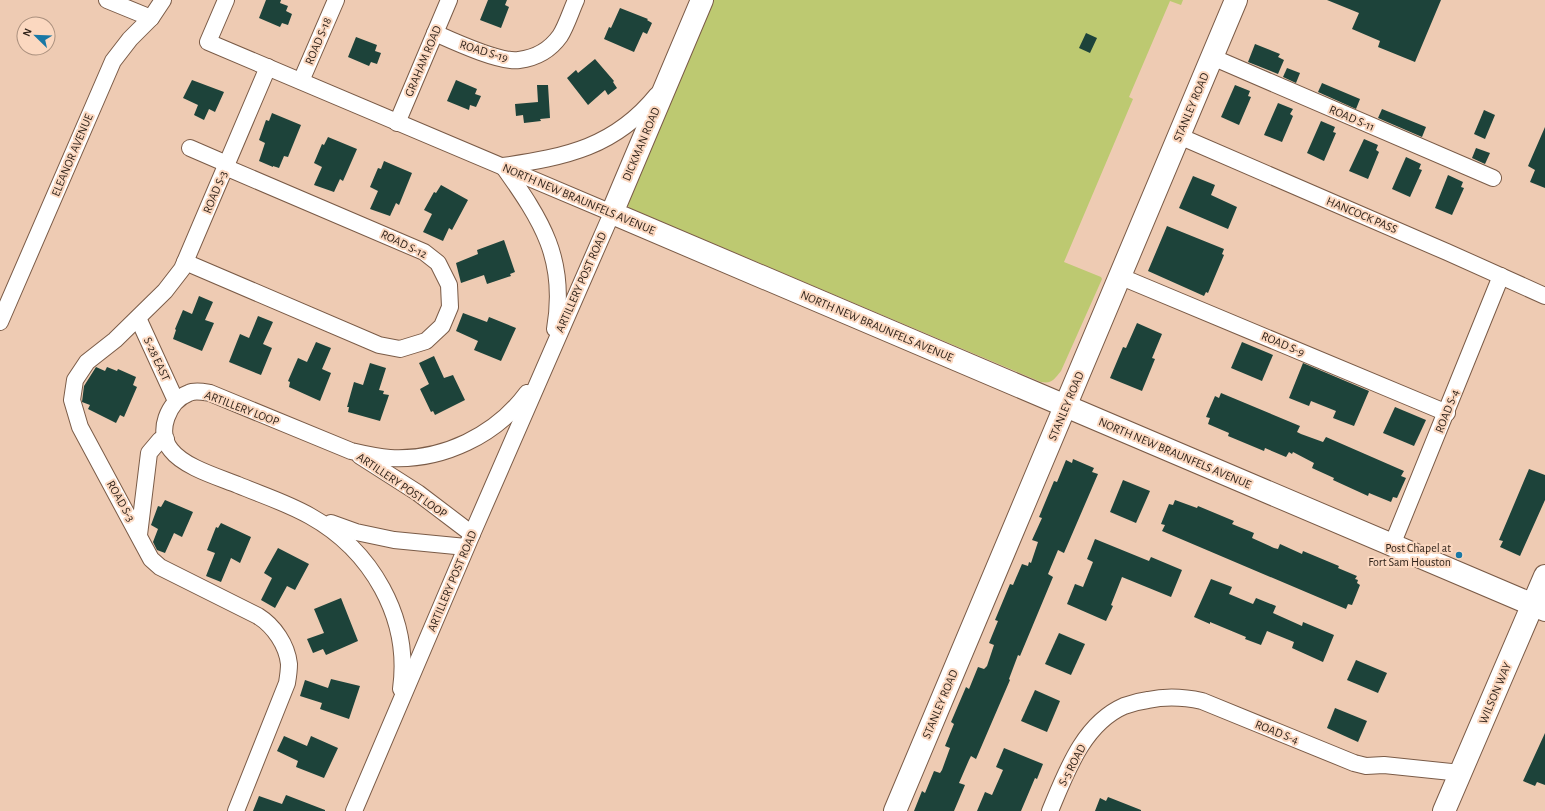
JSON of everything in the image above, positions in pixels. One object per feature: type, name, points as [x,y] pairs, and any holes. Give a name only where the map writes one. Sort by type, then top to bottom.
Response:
[{"type":"street","points":[[107,0],[151,18]]},
{"type":"street","name":"ELEANOR AVENUE","points":[[0,322],[113,61],[130,39],[151,18],[163,0]]},
{"type":"street","name":"NORTH NEW BRAUNFELS AVENUE","points":[[226,0],[208,42],[1539,607]]},
{"type":"street","name":"ROAD S-18","points":[[301,81],[336,0]]},
{"type":"street","name":"GRAHAM ROAD","points":[[397,123],[449,0]]},
{"type":"street","name":"ROAD S-19","points":[[435,33],[495,57],[518,61],[544,52],[560,36],[576,0]]},
{"type":"street","name":"DICKMAN ROAD","points":[[612,213],[702,0]]},
{"type":"street","name":"STANLEY ROAD","points":[[895,811],[1236,0]]},
{"type":"street","name":"ROAD S-11","points":[[1212,57],[1493,178]]},
{"type":"street","name":"ROAD S-3","points":[[236,811],[288,683],[289,664],[281,639],[264,619],[160,567],[151,559],[80,427],[72,400],[74,380],[87,362],[115,340],[138,318],[165,291],[182,269],[268,67]]},
{"type":"street","name":"DICKMAN ROAD","points":[[503,166],[539,161],[574,153],[606,138],[626,126],[639,115],[662,89],[671,75]]},
{"type":"street","name":"HANCOCK PASS","points":[[1178,136],[1545,296]]},
{"type":"street","name":"ROAD S-3","points":[[190,148],[226,165]]},
{"type":"street","name":"ROAD S-12","points":[[185,262],[379,345],[400,349],[426,341],[442,326],[450,307],[449,285],[438,263],[424,252],[226,165]]},
{"type":"street","name":"ARTILLERY POST ROAD","points":[[503,166],[539,220],[552,250],[558,282],[558,298],[557,317],[551,351]]},
{"type":"street","name":"ARTILLERY POST ROAD","points":[[354,811],[469,540],[612,213]]},
{"type":"street","name":"ROAD S-9","points":[[1119,276],[1446,413]]},
{"type":"street","name":"ROAD S-4","points":[[1392,545],[1501,276]]},
{"type":"street","name":"S-28 EAST","points":[[138,318],[176,401]]},
{"type":"street","name":"ARTILLERY LOOP","points":[[176,401],[190,392],[210,393],[351,451],[374,456],[408,458],[442,452],[472,440],[500,422],[513,410],[540,376]]},
{"type":"street","points":[[176,401],[171,406],[165,425],[166,439],[171,450],[190,465],[310,516],[356,532],[394,540],[469,540]]},
{"type":"street","points":[[139,535],[149,453],[160,440],[166,439]]},
{"type":"street","name":"ARTILLERY POST LOOP","points":[[351,451],[418,493],[469,540]]},
{"type":"street","points":[[310,516],[345,541],[362,558],[380,582],[393,611],[401,646],[402,682],[399,705]]},
{"type":"street","name":"WILSON WAY","points":[[1444,811],[1460,773],[1539,607],[1545,576]]},
{"type":"street","name":"ROAD S-4","points":[[1100,723],[1110,714],[1124,706],[1138,702],[1162,697],[1190,698],[1202,701],[1366,766],[1384,764],[1460,773]]},
{"type":"street","name":"S-5 ROAD","points":[[1050,811],[1071,763],[1088,737],[1100,723]]},
{"type":"green space","points":[[710,0],[1183,0],[1181,5],[1170,1],[1129,97],[1133,99],[1064,262],[1101,277],[1102,279],[1061,371],[1051,382],[1041,382],[629,208],[627,203]]},
{"type":"building","points":[[266,0],[281,0],[280,3],[288,6],[286,11],[292,14],[288,25],[282,23],[280,27],[259,18]]},
{"type":"building","points":[[488,0],[507,0],[505,5],[509,7],[501,28],[480,20]]},
{"type":"building","points":[[1327,0],[1441,0],[1415,62],[1378,47],[1380,41],[1352,29],[1359,13]]},
{"type":"building","points":[[620,8],[648,19],[647,20],[652,23],[647,34],[643,32],[634,52],[604,39]]},
{"type":"building","points":[[1086,33],[1097,38],[1090,53],[1079,48]]},
{"type":"building","points":[[356,37],[377,45],[375,51],[381,53],[377,64],[371,62],[369,66],[348,57]]},
{"type":"building","points":[[1255,44],[1280,54],[1278,57],[1284,60],[1278,74],[1248,62]]},
{"type":"building","points":[[595,59],[614,81],[613,82],[617,88],[608,95],[605,90],[588,105],[567,78],[576,70],[578,73]]},
{"type":"building","points":[[1287,68],[1300,73],[1296,83],[1283,77]]},
{"type":"building","points":[[192,80],[224,92],[215,112],[209,109],[204,120],[194,115],[198,105],[183,98]]},
{"type":"building","points":[[456,80],[477,89],[475,94],[481,96],[476,107],[470,105],[469,110],[447,101]]},
{"type":"building","points":[[1322,83],[1360,99],[1356,109],[1318,92]]},
{"type":"building","points":[[537,85],[548,85],[550,118],[540,119],[541,121],[524,123],[523,115],[516,116],[515,104],[538,102]]},
{"type":"building","points":[[1235,85],[1250,91],[1248,96],[1251,97],[1239,125],[1221,117]]},
{"type":"building","points":[[1278,103],[1293,109],[1290,114],[1293,116],[1282,142],[1264,135]]},
{"type":"building","points":[[1382,109],[1426,127],[1422,137],[1378,118]]},
{"type":"building","points":[[1484,110],[1495,115],[1485,139],[1474,134]]},
{"type":"building","points":[[272,113],[301,125],[288,157],[284,156],[279,168],[259,161],[265,143],[259,140],[266,120],[269,121]]},
{"type":"building","points":[[1321,121],[1335,127],[1333,132],[1336,133],[1324,161],[1307,153]]},
{"type":"building","points":[[1545,127],[1545,188],[1530,182],[1535,170],[1528,166]]},
{"type":"building","points":[[328,137],[357,149],[343,181],[340,179],[334,192],[314,185],[322,167],[314,163],[322,144],[324,145]]},
{"type":"building","points":[[1364,139],[1378,145],[1376,150],[1379,152],[1368,179],[1349,171]]},
{"type":"building","points":[[1476,148],[1490,153],[1485,164],[1472,158]]},
{"type":"building","points":[[1406,157],[1421,164],[1419,169],[1422,170],[1410,197],[1392,189]]},
{"type":"building","points":[[384,161],[412,173],[399,205],[396,203],[390,216],[370,209],[378,191],[370,187],[378,168],[381,169]]},
{"type":"building","points":[[1448,175],[1463,182],[1461,187],[1464,188],[1452,215],[1435,208]]},
{"type":"building","points":[[1193,176],[1215,185],[1211,195],[1237,207],[1228,229],[1179,208]]},
{"type":"building","points":[[441,185],[468,200],[452,230],[449,228],[443,241],[423,232],[432,214],[424,210],[434,192],[436,193]]},
{"type":"building","points":[[1167,226],[1224,249],[1222,254],[1224,255],[1208,293],[1206,292],[1204,296],[1148,271]]},
{"type":"building","points":[[504,240],[515,272],[510,274],[511,276],[487,284],[484,275],[461,283],[456,263],[478,254],[477,250]]},
{"type":"building","points":[[199,296],[213,302],[205,320],[214,323],[202,351],[173,339],[175,329],[183,310],[192,314]]},
{"type":"building","points":[[463,313],[487,322],[489,317],[516,328],[501,361],[474,350],[478,341],[456,331]]},
{"type":"building","points":[[258,316],[273,322],[263,344],[272,348],[261,375],[229,362],[240,334],[249,338]]},
{"type":"building","points":[[1137,323],[1162,334],[1152,358],[1155,359],[1142,391],[1110,378],[1123,347],[1126,348]]},
{"type":"building","points":[[316,342],[331,348],[322,369],[331,373],[320,401],[289,387],[290,382],[288,381],[298,358],[307,362]]},
{"type":"building","points":[[1242,342],[1273,355],[1262,381],[1231,368]]},
{"type":"building","points":[[434,356],[444,378],[453,375],[465,400],[435,415],[433,411],[431,412],[420,389],[429,384],[419,363]]},
{"type":"building","points":[[370,363],[386,368],[379,390],[384,391],[383,394],[389,395],[380,421],[348,412],[349,407],[347,407],[354,382],[363,385]]},
{"type":"building","points":[[1303,363],[1369,391],[1354,426],[1333,418],[1336,411],[1311,401],[1309,406],[1289,398]]},
{"type":"building","points":[[96,367],[105,371],[107,367],[117,371],[118,369],[136,377],[133,385],[137,387],[124,417],[120,415],[116,423],[88,409],[90,405],[82,402],[84,386]]},
{"type":"building","points":[[1221,393],[1300,426],[1297,432],[1301,434],[1323,442],[1326,437],[1404,471],[1401,476],[1406,478],[1397,498],[1393,497],[1391,502],[1369,493],[1368,496],[1333,480],[1334,478],[1312,468],[1314,463],[1293,452],[1292,454],[1289,452],[1286,457],[1265,448],[1264,451],[1228,436],[1229,433],[1208,424],[1210,418],[1206,417],[1215,396],[1219,398]]},
{"type":"building","points":[[1395,407],[1426,420],[1414,446],[1383,433]]},
{"type":"building","points":[[1073,459],[1094,468],[1092,472],[1098,474],[1064,553],[1058,550],[1048,574],[1053,577],[1020,656],[1018,655],[1009,679],[1010,680],[976,759],[971,756],[959,783],[965,785],[954,811],[914,811],[922,791],[925,793],[934,771],[940,773],[942,770],[950,748],[945,746],[954,724],[951,722],[966,687],[969,689],[978,667],[984,669],[987,666],[994,645],[989,643],[998,621],[995,620],[1010,584],[1013,585],[1022,564],[1028,566],[1029,562],[1031,563],[1038,542],[1032,540],[1042,518],[1039,517],[1054,481],[1057,482],[1066,460],[1072,463]]},
{"type":"building","points":[[1529,469],[1545,475],[1545,500],[1520,556],[1500,547],[1503,541],[1499,540]]},
{"type":"building","points":[[1123,480],[1150,491],[1136,523],[1110,512]]},
{"type":"building","points":[[165,500],[193,512],[182,537],[174,533],[165,553],[157,550],[153,542],[158,529],[151,525],[158,506],[161,507]]},
{"type":"building","points":[[1175,500],[1197,508],[1198,506],[1234,521],[1232,524],[1254,533],[1252,538],[1274,548],[1278,549],[1280,544],[1302,554],[1303,551],[1339,566],[1338,568],[1357,576],[1355,579],[1358,580],[1357,583],[1360,585],[1352,605],[1348,604],[1346,609],[1162,531],[1165,525],[1161,524],[1169,504],[1173,505]]},
{"type":"building","points":[[221,523],[251,537],[240,563],[231,558],[221,582],[206,576],[215,553],[207,550],[216,527],[218,528]]},
{"type":"building","points":[[1095,539],[1149,561],[1151,557],[1182,570],[1171,597],[1122,577],[1111,605],[1113,606],[1106,621],[1067,604],[1075,584],[1083,587],[1093,562],[1087,559]]},
{"type":"building","points":[[278,548],[309,564],[295,590],[287,586],[275,608],[261,600],[272,578],[264,573]]},
{"type":"building","points":[[1211,579],[1232,587],[1229,594],[1253,604],[1256,598],[1276,606],[1273,613],[1302,626],[1303,622],[1334,635],[1323,662],[1292,648],[1294,642],[1267,631],[1261,645],[1245,639],[1246,637],[1194,617]]},
{"type":"building","points":[[341,598],[358,641],[326,655],[323,649],[313,653],[307,639],[324,633],[314,609]]},
{"type":"building","points":[[1059,633],[1085,644],[1071,675],[1045,664]]},
{"type":"building","points":[[1356,660],[1387,673],[1378,693],[1347,680]]},
{"type":"building","points":[[331,679],[360,686],[349,719],[320,709],[322,703],[300,696],[305,680],[328,688]]},
{"type":"building","points":[[1035,690],[1060,701],[1047,732],[1021,721]]},
{"type":"building","points":[[1335,708],[1367,721],[1358,742],[1327,728]]},
{"type":"building","points":[[1545,733],[1545,785],[1537,782],[1535,786],[1523,781]]},
{"type":"building","points":[[284,736],[307,746],[311,736],[338,748],[324,778],[296,767],[298,761],[277,751]]},
{"type":"building","points":[[1004,748],[1043,764],[1037,779],[1035,778],[1021,811],[977,811],[985,792],[992,795],[1003,770],[996,767]]},
{"type":"building","points":[[286,795],[325,811],[253,811],[259,796],[282,804]]},
{"type":"building","points":[[1108,797],[1141,811],[1095,811],[1100,798],[1106,801]]},
{"type":"place","name":"Post Chapel at Fort Sam Houston","points":[[1459,555]]}]
